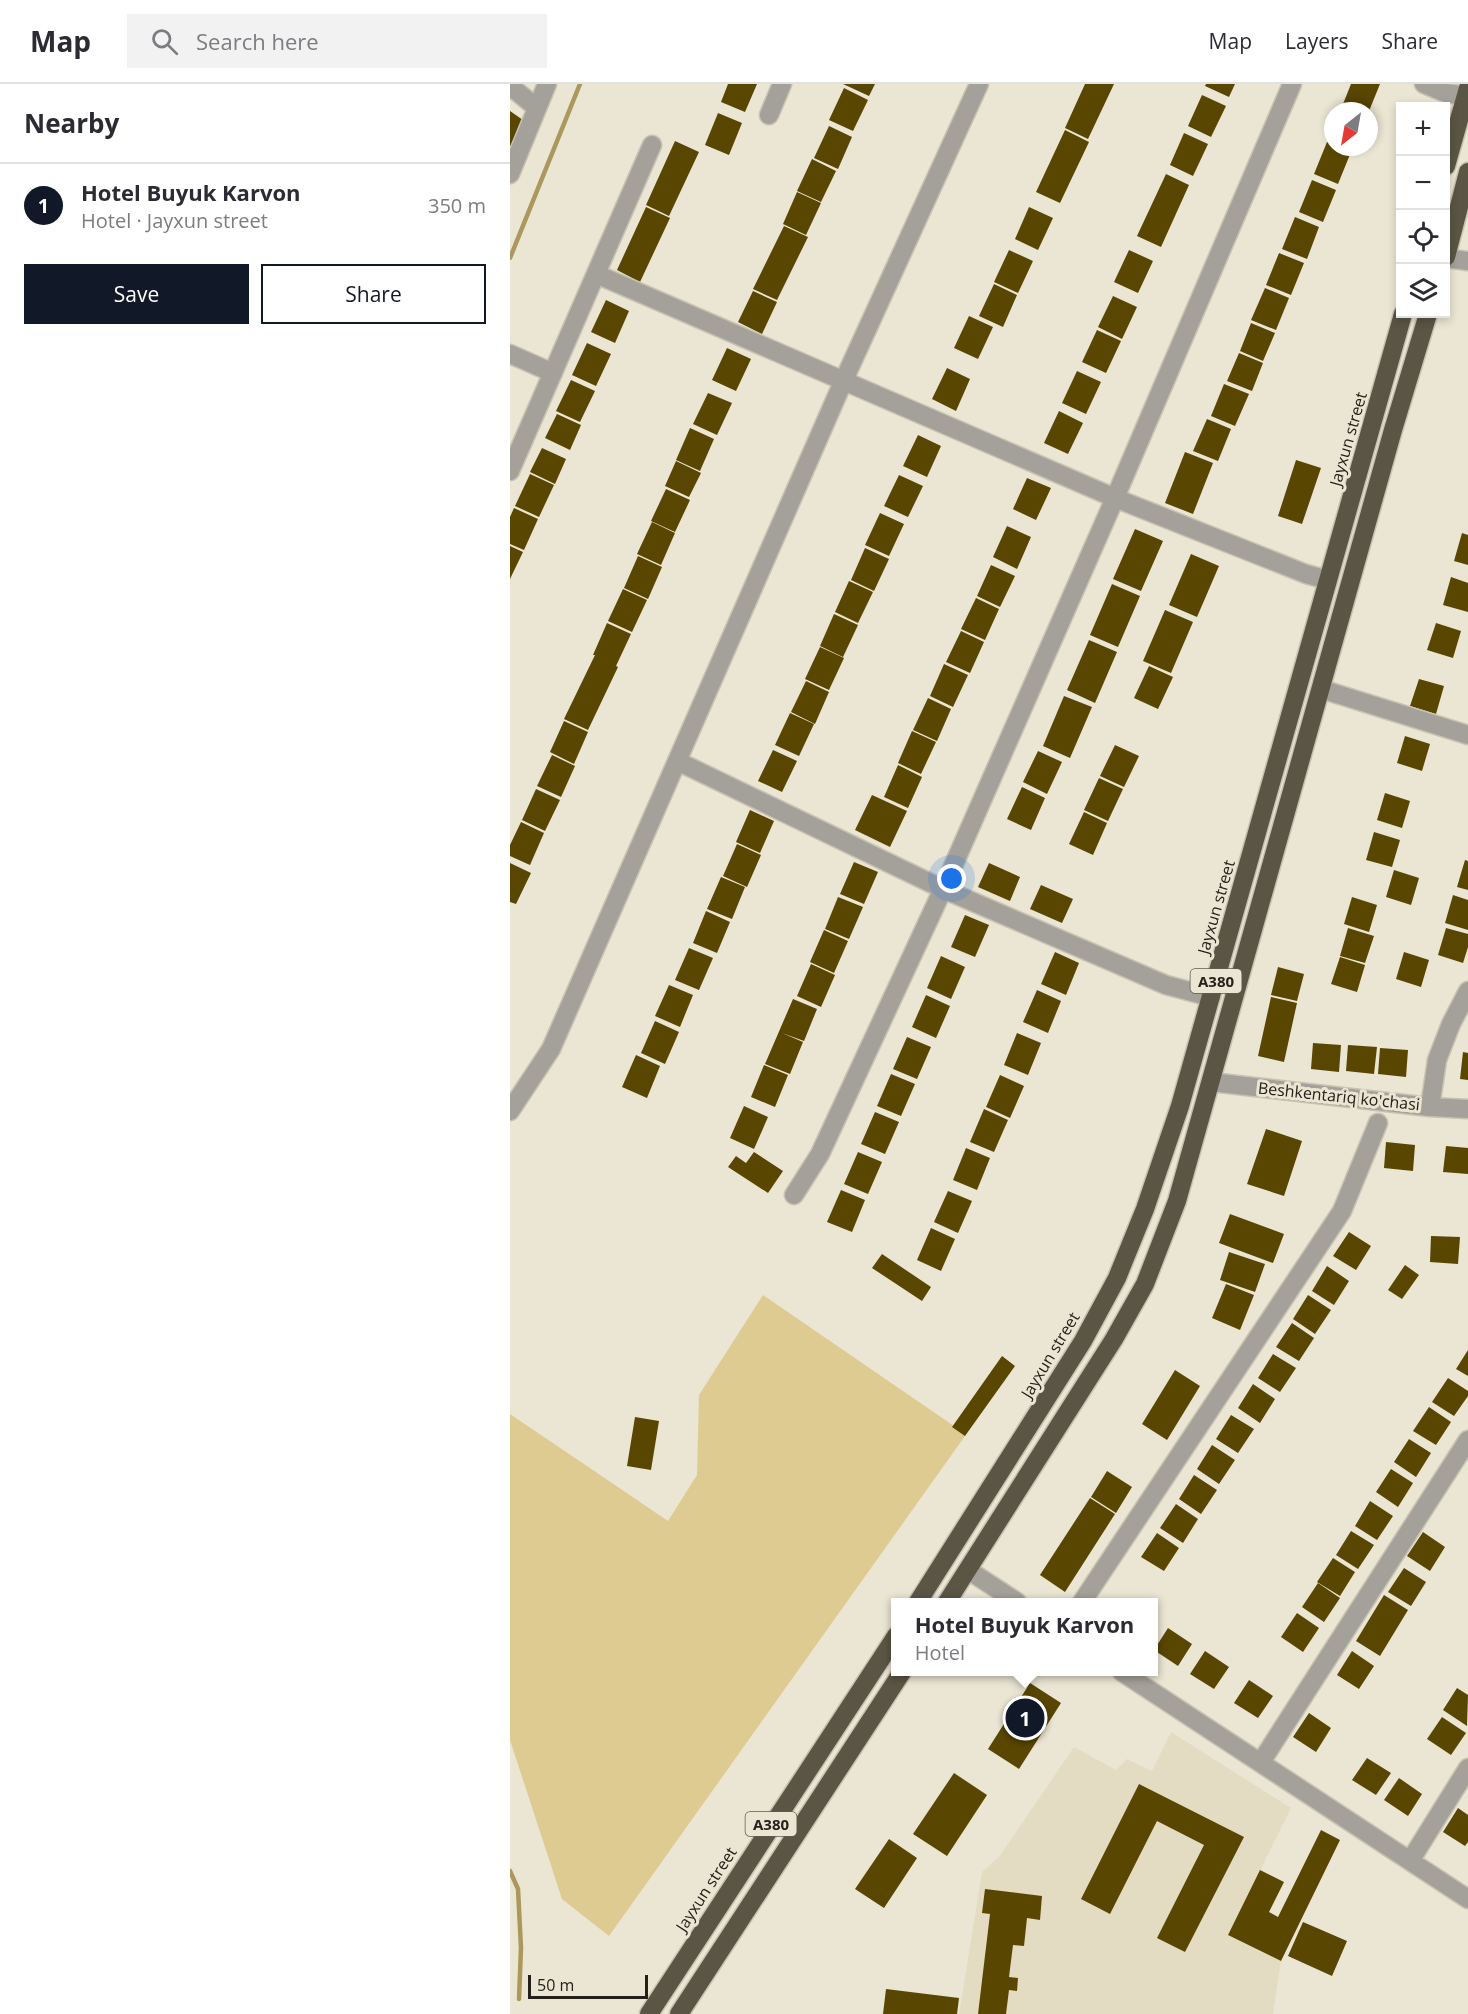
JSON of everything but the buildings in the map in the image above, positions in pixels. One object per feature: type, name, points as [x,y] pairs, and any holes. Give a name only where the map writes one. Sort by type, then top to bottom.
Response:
[{"type":"highway","points":[[1449,156],[1467,92]]},
{"type":"highway","points":[[1450,242],[1468,172]]},
{"type":"highway","name":"Jayxun street","points":[[921,1598],[951,1554],[1083,1341],[1117,1278],[1145,1209],[1173,1126],[1211,997],[1402,318]]},
{"type":"highway","name":"A380","points":[[950,1598],[1114,1339],[1145,1284],[1177,1201],[1393,430],[1427,318]]},
{"type":"highway","name":"Jayxun street","points":[[649,2014],[891,1644]]},
{"type":"highway","name":"A380","points":[[680,2014],[899,1676]]},
{"type":"street","points":[[510,174],[547,84]]},
{"type":"street","points":[[769,115],[782,84]]},
{"type":"street","points":[[510,1112],[550,1049],[843,382],[979,84]]},
{"type":"street","points":[[794,1195],[820,1154],[943,889],[1115,498],[1292,84]]},
{"type":"street","points":[[1424,84],[1446,93],[1467,92]]},
{"type":"street","points":[[510,86],[537,108]]},
{"type":"street","points":[[510,471],[652,146]]},
{"type":"street","points":[[1450,258],[1468,261]]},
{"type":"street","points":[[596,274],[1115,498],[1306,574],[1328,580]]},
{"type":"street","points":[[510,354],[553,374]]},
{"type":"street","points":[[1321,689],[1468,735]]},
{"type":"street","points":[[677,760],[943,889],[1166,985],[1211,997]]},
{"type":"street","points":[[1430,1107],[1437,1059],[1468,991]]},
{"type":"street","points":[[1451,1024],[1468,1017]]},
{"type":"street","name":"Beshkentariq ko'chasi","points":[[1211,1082],[1430,1107],[1468,1109]]},
{"type":"street","points":[[1085,1598],[1342,1211],[1378,1123]]},
{"type":"street","points":[[1261,1762],[1468,1440]]},
{"type":"street","points":[[968,1570],[1011,1598]]},
{"type":"street","points":[[1130,1676],[1468,1899]]},
{"type":"street","points":[[1410,1861],[1468,1768]]},
{"type":"shaded area","points":[[763,1295],[951,1424],[965,1436],[609,1936],[562,1899],[510,1740],[510,1414],[668,1521],[697,1475],[699,1395]]},
{"type":"shaded area","points":[[1171,1732],[1291,1808],[1228,1935],[1281,1961],[1273,2014],[959,2014],[982,1872],[999,1857],[1074,1747],[1116,1770],[1127,1759],[1152,1771]]},
{"type":"waterway","points":[[510,258],[580,84]]},
{"type":"waterway","points":[[510,1871],[518,1889],[521,1948],[519,1999]]},
{"type":"place","name":"Hotel Buyuk Karvon","points":[[1025,1718]]}]
